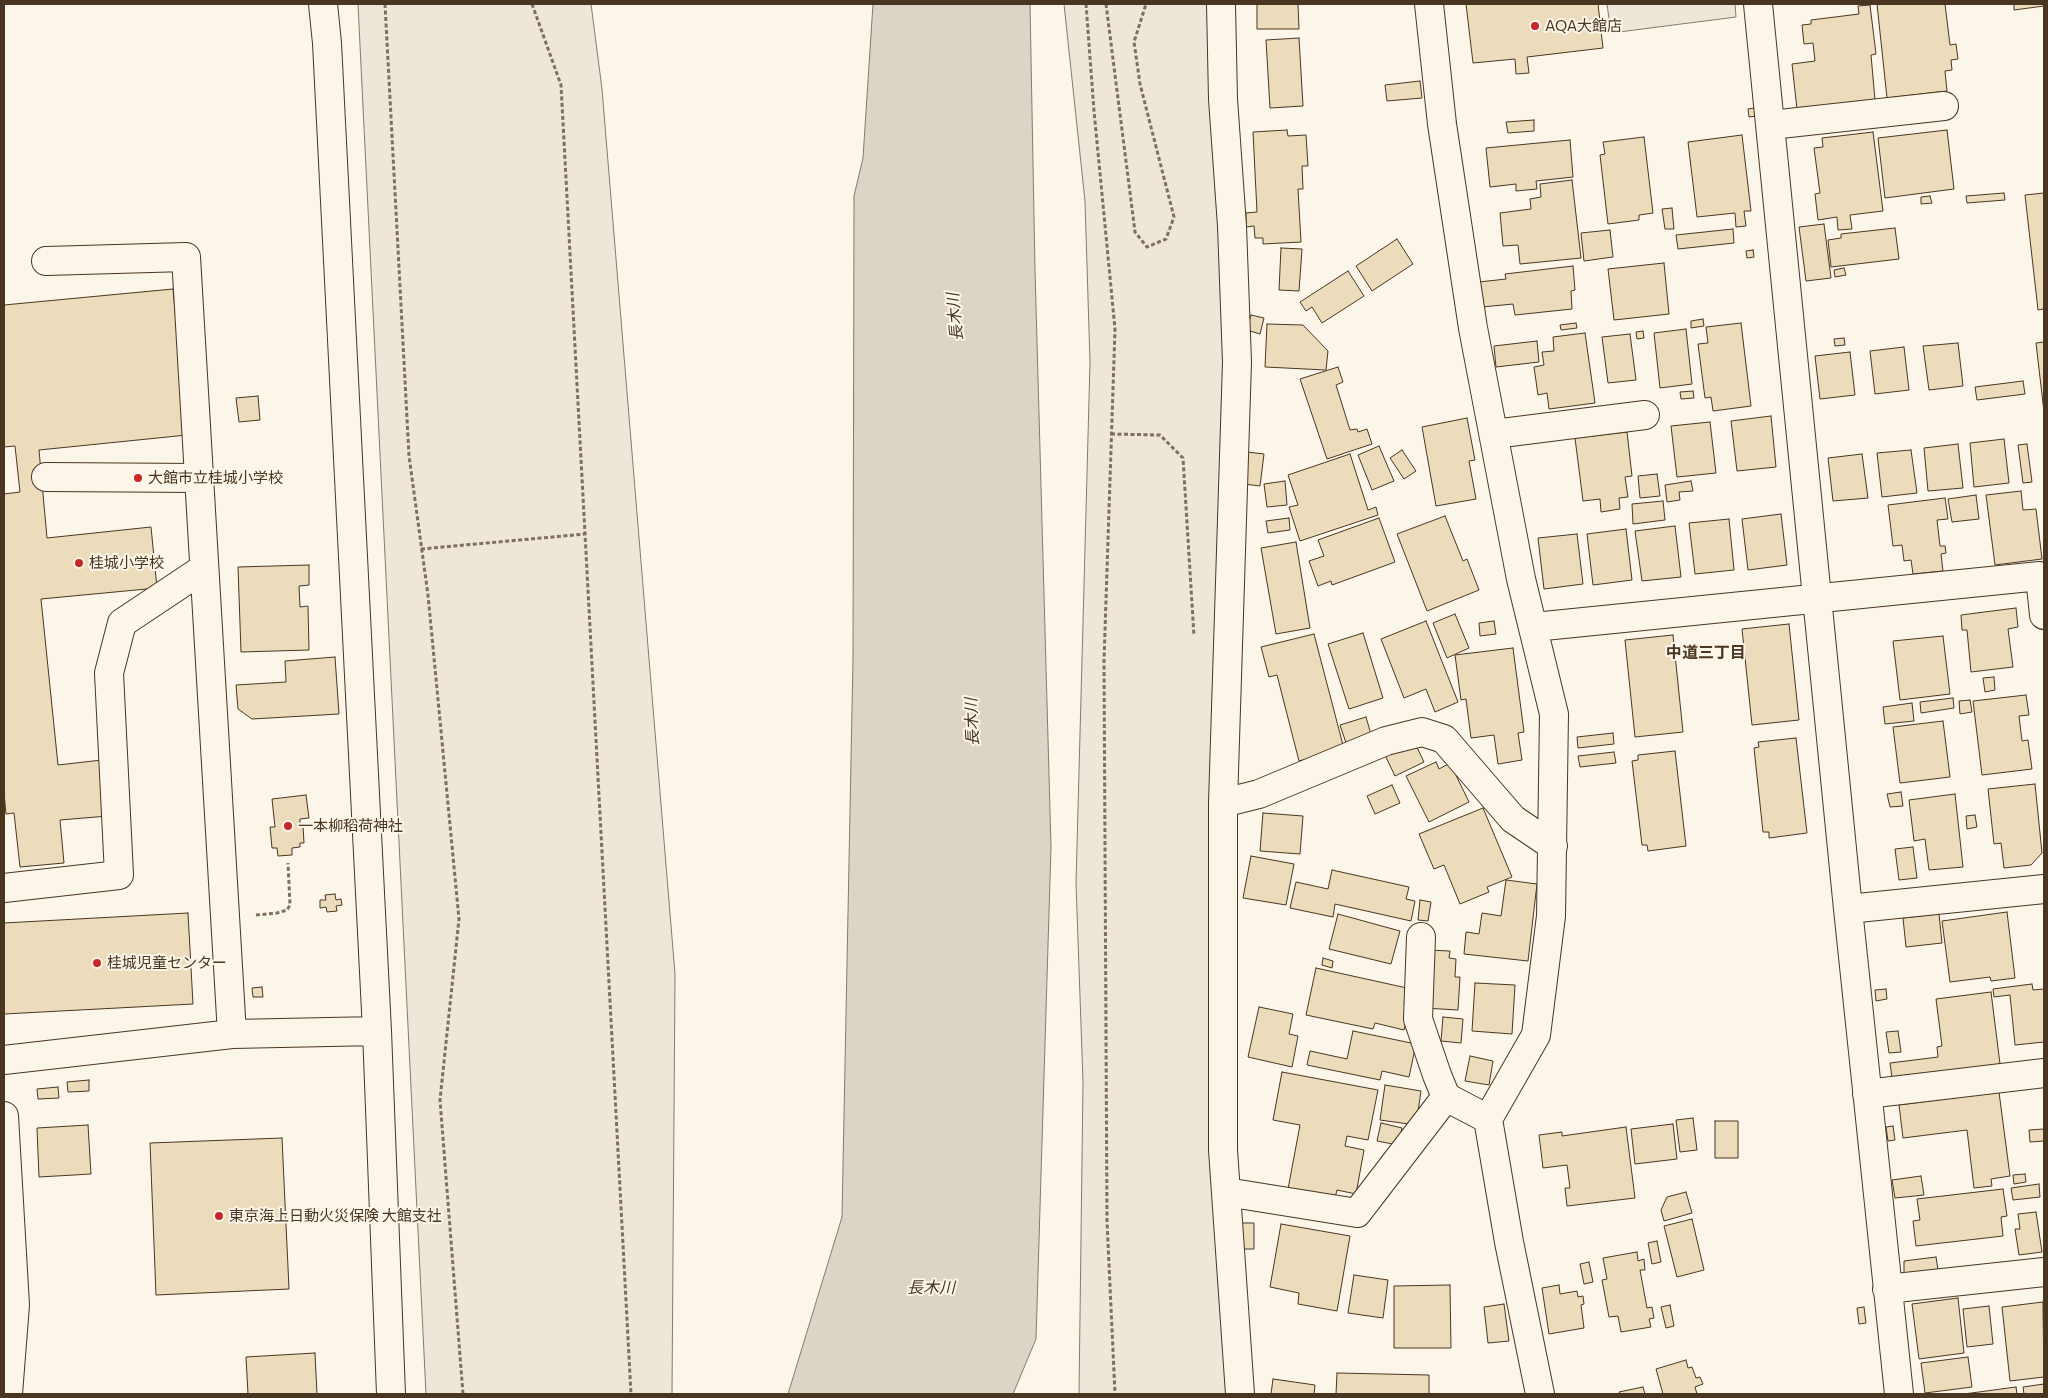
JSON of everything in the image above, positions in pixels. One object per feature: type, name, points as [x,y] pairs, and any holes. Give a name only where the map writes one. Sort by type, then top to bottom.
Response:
[{"type":"street","points":[[323,4],[327,43],[377,1031],[391,1394]]},
{"type":"street","points":[[1221,4],[1223,99],[1232,226],[1237,362],[1222,803],[1223,1150],[1240,1394]]},
{"type":"street","points":[[1428,4],[1442,124],[1471,319],[1521,578],[1554,714],[1551,916],[1536,1035],[1488,1120],[1508,1242],[1540,1394]]},
{"type":"street","points":[[1758,4],[1848,909],[1899,1394]]},
{"type":"street","points":[[1771,125],[1944,106]]},
{"type":"street","points":[[46,261],[186,257],[232,1034]]},
{"type":"street","points":[[1494,434],[1645,415]]},
{"type":"street","points":[[46,477],[198,478]]},
{"type":"street","points":[[4,888],[119,876],[109,673],[122,623],[203,569]]},
{"type":"street","points":[[1534,627],[2040,576],[2044,616]]},
{"type":"street","points":[[1222,803],[1259,794],[1386,741],[1422,732],[1444,739],[1513,819],[1553,846]]},
{"type":"street","points":[[1848,909],[2044,889]]},
{"type":"street","points":[[1421,937],[1418,1019],[1446,1097],[1488,1120]]},
{"type":"street","points":[[4,1060],[232,1034],[377,1031]]},
{"type":"street","points":[[1867,1094],[2044,1073]]},
{"type":"street","points":[[1226,1192],[1357,1213],[1446,1097]]},
{"type":"street","points":[[4,1116],[9,1306],[8,1394]]},
{"type":"street","points":[[1887,1289],[2044,1272]]},
{"type":"path","points":[[385,4],[409,456],[428,595],[458,919],[440,1100],[463,1394]]},
{"type":"path","points":[[532,4],[561,85],[631,1394]]},
{"type":"path","points":[[1086,4],[1094,111],[1111,272],[1115,330],[1104,661],[1107,1221],[1115,1394]]},
{"type":"path","points":[[1106,4],[1135,232],[1147,247],[1166,240],[1174,217],[1140,84],[1134,42],[1146,4]]},
{"type":"path","points":[[1111,434],[1160,435],[1183,458],[1194,643]]},
{"type":"path","points":[[421,549],[585,534]]},
{"type":"path","points":[[224,917],[277,914],[287,910],[290,905],[288,863]]},
{"type":"shaded area","points":[[358,4],[591,4],[602,89],[675,974],[672,1394],[426,1394]]},
{"type":"shaded area","points":[[1064,4],[1210,4],[1224,327],[1228,1394],[1079,1394],[1083,1082],[1076,883],[1090,362],[1085,201]]},
{"type":"shaded area","points":[[1607,4],[1735,4],[1736,17],[1611,33]]},
{"type":"water","name":"長木川","points":[[873,4],[1030,4],[1035,270],[1051,847],[1036,1339],[1013,1394],[788,1394],[842,1217],[853,659],[854,196],[863,158]]},
{"type":"building","points":[[1257,4],[1298,4],[1299,29],[1257,29]]},
{"type":"building","name":"AQA大館店","points":[[1466,4],[1598,4],[1603,48],[1527,57],[1529,73],[1516,74],[1515,59],[1473,63]]},
{"type":"building","points":[[1877,4],[1945,4],[1950,45],[1956,44],[1958,59],[1951,60],[1952,70],[1945,71],[1947,91],[1887,98]]},
{"type":"building","points":[[2014,4],[2044,4],[2044,6],[2014,10]]},
{"type":"building","points":[[1870,5],[1876,54],[1871,55],[1875,100],[1797,109],[1792,64],[1815,61],[1813,43],[1804,44],[1802,25],[1811,24],[1811,20],[1859,14],[1858,6]]},
{"type":"building","points":[[1299,38],[1303,106],[1270,108],[1266,40]]},
{"type":"building","points":[[1420,81],[1422,98],[1387,101],[1385,85]]},
{"type":"building","points":[[1754,108],[1756,116],[1749,117],[1748,109]]},
{"type":"building","points":[[1534,120],[1534,131],[1508,133],[1506,122]]},
{"type":"building","points":[[1287,130],[1288,136],[1306,135],[1308,166],[1302,166],[1303,189],[1298,189],[1301,242],[1263,244],[1263,238],[1255,238],[1254,226],[1246,227],[1246,213],[1257,212],[1253,132]]},
{"type":"building","points":[[1947,130],[1954,189],[1885,198],[1878,138]]},
{"type":"building","points":[[1873,132],[1883,211],[1850,215],[1852,229],[1838,230],[1837,217],[1818,220],[1815,194],[1820,193],[1814,148],[1823,147],[1822,138]]},
{"type":"building","points":[[1742,135],[1751,211],[1744,211],[1746,226],[1736,227],[1735,213],[1697,217],[1688,142]]},
{"type":"building","points":[[1644,137],[1653,213],[1639,215],[1639,220],[1608,224],[1600,155],[1605,154],[1603,142]]},
{"type":"building","points":[[1570,140],[1573,177],[1536,181],[1537,189],[1516,191],[1516,184],[1490,187],[1486,148]]},
{"type":"building","points":[[1572,180],[1581,258],[1520,264],[1518,245],[1503,246],[1500,213],[1531,209],[1530,199],[1541,197],[1540,184]]},
{"type":"building","points":[[2004,193],[2005,200],[1967,203],[1966,196]]},
{"type":"building","points":[[2044,193],[2044,309],[2038,310],[2025,195]]},
{"type":"building","points":[[1930,196],[1932,203],[1921,204],[1921,197]]},
{"type":"building","points":[[1672,208],[1674,229],[1665,229],[1662,209]]},
{"type":"building","points":[[1824,224],[1831,278],[1806,281],[1799,227]]},
{"type":"building","points":[[1895,228],[1899,259],[1831,267],[1828,240],[1841,238],[1841,234]]},
{"type":"building","points":[[1733,229],[1734,243],[1678,249],[1676,235]]},
{"type":"building","points":[[1610,230],[1613,257],[1584,261],[1581,233]]},
{"type":"building","points":[[1397,239],[1413,264],[1372,291],[1356,266]]},
{"type":"building","points":[[1281,248],[1302,249],[1299,291],[1279,290]]},
{"type":"building","points":[[1753,250],[1754,257],[1747,258],[1746,251]]},
{"type":"building","points":[[1664,263],[1669,314],[1614,320],[1608,269]]},
{"type":"building","points":[[1573,266],[1575,290],[1571,291],[1572,309],[1515,315],[1513,304],[1482,307],[1479,282],[1506,279],[1505,274]]},
{"type":"building","points":[[1844,268],[1846,275],[1835,277],[1834,270]]},
{"type":"building","points":[[1348,271],[1364,296],[1322,323],[1312,307],[1306,311],[1300,302]]},
{"type":"building","name":"桂城小学校","points":[[173,289],[187,435],[39,450],[47,538],[151,527],[157,588],[41,599],[58,765],[102,760],[108,816],[60,820],[64,863],[20,867],[14,813],[6,814],[4,793],[4,494],[20,492],[15,446],[4,447],[4,305]]},
{"type":"building","points":[[1251,315],[1264,318],[1260,334],[1247,330]]},
{"type":"building","points":[[1703,319],[1704,326],[1691,328],[1691,321]]},
{"type":"building","points":[[1576,323],[1577,328],[1561,330],[1560,325]]},
{"type":"building","points":[[1741,323],[1751,406],[1713,411],[1711,397],[1705,398],[1698,344],[1708,343],[1706,327]]},
{"type":"building","points":[[1267,324],[1303,325],[1328,351],[1326,370],[1265,367]]},
{"type":"building","points":[[1686,329],[1692,384],[1660,388],[1654,333]]},
{"type":"building","points":[[1643,331],[1644,338],[1637,339],[1636,332]]},
{"type":"building","points":[[1585,333],[1595,403],[1549,409],[1547,393],[1538,395],[1534,367],[1544,365],[1542,352],[1554,351],[1553,337]]},
{"type":"building","points":[[1630,334],[1636,380],[1608,383],[1602,337]]},
{"type":"building","points":[[1844,338],[1845,345],[1835,346],[1834,339]]},
{"type":"building","points":[[1537,341],[1539,362],[1496,367],[1494,346]]},
{"type":"building","points":[[2044,342],[2044,412],[2036,343]]},
{"type":"building","points":[[1958,343],[1963,386],[1929,390],[1923,346]]},
{"type":"building","points":[[1904,347],[1909,390],[1875,394],[1870,351]]},
{"type":"building","points":[[1850,352],[1855,395],[1820,399],[1815,356]]},
{"type":"building","points":[[1338,367],[1343,382],[1336,385],[1350,430],[1357,429],[1358,432],[1367,429],[1372,444],[1327,459],[1300,379]]},
{"type":"building","points":[[2023,381],[2025,394],[1977,400],[1975,387]]},
{"type":"building","points":[[1693,391],[1694,398],[1681,399],[1680,392]]},
{"type":"building","points":[[258,396],[260,420],[239,422],[236,398]]},
{"type":"building","points":[[1771,416],[1776,467],[1737,471],[1731,421]]},
{"type":"building","points":[[1467,418],[1475,460],[1469,461],[1476,499],[1436,506],[1422,427]]},
{"type":"building","points":[[1710,422],[1716,473],[1677,477],[1671,426]]},
{"type":"building","points":[[1627,432],[1632,476],[1625,477],[1628,497],[1619,498],[1620,509],[1601,512],[1600,499],[1583,501],[1575,438]]},
{"type":"building","points":[[2004,439],[2009,483],[1974,487],[1970,443]]},
{"type":"building","points":[[1958,444],[1963,488],[1928,491],[1924,448]]},
{"type":"building","points":[[2027,444],[2032,482],[2023,483],[2018,445]]},
{"type":"building","points":[[1379,446],[1394,481],[1372,490],[1358,455]]},
{"type":"building","points":[[1402,450],[1416,471],[1404,479],[1390,458]]},
{"type":"building","points":[[1911,450],[1917,493],[1882,497],[1877,453]]},
{"type":"building","points":[[1247,452],[1264,454],[1260,486],[1244,484]]},
{"type":"building","points":[[1350,454],[1368,510],[1376,507],[1378,515],[1300,541],[1289,507],[1298,505],[1288,475]]},
{"type":"building","points":[[1862,454],[1868,498],[1833,501],[1828,458]]},
{"type":"building","points":[[1657,474],[1660,496],[1640,498],[1638,476]]},
{"type":"building","points":[[1285,481],[1287,505],[1267,507],[1264,484]]},
{"type":"building","points":[[1691,481],[1693,491],[1679,492],[1680,500],[1667,502],[1665,485]]},
{"type":"building","points":[[2021,491],[2023,510],[2036,509],[2042,559],[1995,565],[1986,495]]},
{"type":"building","points":[[1976,495],[1979,519],[1952,522],[1948,499]]},
{"type":"building","points":[[1945,498],[1948,519],[1937,520],[1940,546],[1945,546],[1946,553],[1941,554],[1943,571],[1913,574],[1911,560],[1904,561],[1902,545],[1893,546],[1888,505]]},
{"type":"building","points":[[1663,501],[1665,520],[1633,524],[1632,504]]},
{"type":"building","points":[[1781,514],[1787,565],[1748,570],[1742,519]]},
{"type":"building","points":[[1445,516],[1463,561],[1467,559],[1479,590],[1427,611],[1397,534]]},
{"type":"building","points":[[1289,518],[1290,530],[1268,533],[1266,521]]},
{"type":"building","points":[[1379,518],[1395,562],[1332,585],[1331,581],[1318,586],[1309,561],[1324,556],[1318,540]]},
{"type":"building","points":[[1729,519],[1734,570],[1695,574],[1689,523]]},
{"type":"building","points":[[1675,526],[1681,577],[1642,581],[1635,531]]},
{"type":"building","points":[[1626,529],[1632,580],[1593,585],[1587,534]]},
{"type":"building","points":[[1577,534],[1583,584],[1544,589],[1538,538]]},
{"type":"building","points":[[1296,542],[1310,628],[1276,634],[1261,548]]},
{"type":"building","points":[[309,565],[309,585],[299,586],[300,607],[308,606],[309,650],[241,652],[238,567]]},
{"type":"building","points":[[2016,608],[2018,627],[2008,629],[2013,667],[1971,672],[1967,630],[1962,630],[1961,615]]},
{"type":"building","points":[[1455,614],[1469,648],[1447,658],[1433,623]]},
{"type":"building","points":[[1426,621],[1458,702],[1435,712],[1426,689],[1404,698],[1381,639]]},
{"type":"building","points":[[1494,621],[1496,634],[1480,636],[1479,623]]},
{"type":"building","points":[[1789,624],[1799,720],[1752,725],[1742,629]]},
{"type":"building","points":[[1363,633],[1383,698],[1349,709],[1328,644]]},
{"type":"building","points":[[1314,634],[1344,749],[1299,761],[1277,675],[1269,677],[1261,647]]},
{"type":"building","points":[[1673,635],[1683,732],[1635,737],[1625,640]]},
{"type":"building","points":[[1943,636],[1950,694],[1900,700],[1893,641]]},
{"type":"building","points":[[1513,648],[1524,732],[1518,733],[1522,760],[1498,764],[1494,735],[1471,738],[1466,699],[1461,700],[1455,655]]},
{"type":"building","points":[[335,657],[339,714],[252,719],[238,709],[236,685],[286,682],[285,661]]},
{"type":"building","points":[[1994,677],[1995,690],[1985,692],[1983,678]]},
{"type":"building","points":[[2026,695],[2029,715],[2019,716],[2022,741],[2028,740],[2032,769],[1982,775],[1973,701]]},
{"type":"building","points":[[1953,698],[1954,708],[1921,713],[1920,702]]},
{"type":"building","points":[[1970,700],[1972,712],[1960,714],[1959,701]]},
{"type":"building","points":[[1912,703],[1914,721],[1885,724],[1883,707]]},
{"type":"building","points":[[1366,717],[1372,738],[1347,746],[1340,725]]},
{"type":"building","points":[[1943,721],[1950,777],[1900,783],[1893,727]]},
{"type":"building","points":[[1613,733],[1614,744],[1578,748],[1577,737]]},
{"type":"building","points":[[1796,738],[1807,833],[1769,838],[1769,832],[1763,832],[1754,748],[1759,747],[1758,742]]},
{"type":"building","points":[[1413,739],[1424,762],[1395,776],[1384,753]]},
{"type":"building","points":[[1675,751],[1686,846],[1648,851],[1647,845],[1642,845],[1632,761],[1638,760],[1638,755]]},
{"type":"building","points":[[1614,752],[1616,763],[1580,767],[1578,756]]},
{"type":"building","points":[[1436,762],[1439,769],[1450,763],[1469,802],[1429,822],[1406,776]]},
{"type":"building","points":[[2035,784],[2042,853],[2031,865],[2004,868],[2001,843],[1994,844],[1988,789]]},
{"type":"building","points":[[1392,785],[1400,803],[1375,814],[1367,796]]},
{"type":"building","points":[[1901,792],[1903,806],[1890,807],[1887,794]]},
{"type":"building","points":[[1955,794],[1963,867],[1929,870],[1925,839],[1914,841],[1909,800]]},
{"type":"building","name":"一本柳稻荷神社","points":[[306,795],[309,818],[300,819],[300,826],[303,826],[304,843],[300,843],[300,847],[292,848],[292,855],[278,856],[277,848],[272,848],[270,827],[275,827],[272,799]]},
{"type":"building","points":[[1483,808],[1512,877],[1487,887],[1489,892],[1460,904],[1444,865],[1434,869],[1419,834]]},
{"type":"building","points":[[1263,813],[1303,816],[1300,854],[1260,851]]},
{"type":"building","points":[[1975,815],[1977,827],[1967,829],[1966,816]]},
{"type":"building","points":[[1913,847],[1917,878],[1899,880],[1895,849]]},
{"type":"building","points":[[1251,856],[1294,864],[1286,905],[1243,898]]},
{"type":"building","points":[[1332,870],[1409,887],[1406,899],[1415,901],[1411,921],[1335,904],[1333,917],[1290,908],[1296,882],[1328,889]]},
{"type":"building","points":[[1506,880],[1537,884],[1528,961],[1464,954],[1466,932],[1479,934],[1482,913],[1501,916]]},
{"type":"building","points":[[335,894],[336,900],[341,899],[342,905],[336,906],[337,911],[327,912],[326,907],[320,908],[320,900],[326,900],[325,895]]},
{"type":"building","points":[[1420,900],[1431,902],[1428,921],[1418,920]]},
{"type":"building","points":[[2007,912],[2015,978],[1991,981],[1990,977],[1950,982],[1942,921]]},
{"type":"building","name":"桂城児童センター","points":[[188,913],[193,1004],[4,1014],[4,923]]},
{"type":"building","points":[[1338,914],[1400,931],[1391,964],[1329,949]]},
{"type":"building","points":[[1939,914],[1942,943],[1906,947],[1903,918]]},
{"type":"building","points":[[1427,950],[1450,951],[1449,958],[1456,959],[1455,977],[1460,977],[1458,1010],[1424,1008]]},
{"type":"building","points":[[1323,958],[1333,961],[1332,968],[1322,965]]},
{"type":"building","points":[[1316,968],[1407,988],[1404,1004],[1410,1005],[1404,1030],[1375,1023],[1373,1029],[1306,1015]]},
{"type":"building","points":[[1475,983],[1515,985],[1512,1034],[1472,1031]]},
{"type":"building","points":[[2032,984],[2033,990],[2044,989],[2044,1042],[2015,1045],[2010,995],[1994,997],[1993,989]]},
{"type":"building","points":[[262,987],[263,997],[253,997],[252,988]]},
{"type":"building","points":[[1886,989],[1887,999],[1876,1001],[1875,990]]},
{"type":"building","points":[[1991,992],[2000,1064],[1892,1078],[1890,1063],[1938,1057],[1937,1047],[1942,1046],[1936,999]]},
{"type":"building","points":[[1259,1007],[1293,1014],[1289,1034],[1298,1036],[1292,1067],[1248,1057]]},
{"type":"building","points":[[1443,1017],[1463,1019],[1461,1043],[1441,1041]]},
{"type":"building","points":[[1353,1031],[1416,1044],[1409,1077],[1382,1071],[1380,1080],[1307,1065],[1310,1051],[1347,1059]]},
{"type":"building","points":[[1898,1031],[1901,1052],[1889,1053],[1886,1032]]},
{"type":"building","points":[[1470,1056],[1493,1061],[1489,1085],[1465,1081]]},
{"type":"building","points":[[1282,1072],[1378,1090],[1368,1140],[1347,1136],[1345,1146],[1364,1150],[1356,1194],[1337,1190],[1335,1198],[1288,1189],[1300,1125],[1273,1120]]},
{"type":"building","points":[[89,1080],[89,1091],[68,1092],[67,1082]]},
{"type":"building","points":[[1385,1085],[1421,1091],[1416,1125],[1380,1120]]},
{"type":"building","points":[[58,1087],[59,1098],[38,1099],[37,1089]]},
{"type":"building","points":[[1999,1092],[2010,1176],[1991,1179],[1992,1186],[1974,1188],[1967,1130],[1903,1138],[1899,1105]]},
{"type":"building","points":[[1693,1118],[1697,1150],[1680,1152],[1676,1120]]},
{"type":"building","points":[[1715,1121],[1738,1121],[1738,1158],[1715,1158]]},
{"type":"building","points":[[1381,1123],[1402,1128],[1398,1145],[1377,1141]]},
{"type":"building","points":[[1673,1124],[1677,1159],[1635,1164],[1631,1129]]},
{"type":"building","points":[[88,1125],[91,1174],[39,1177],[37,1128]]},
{"type":"building","points":[[1893,1126],[1895,1140],[1888,1141],[1886,1127]]},
{"type":"building","points":[[1626,1127],[1635,1198],[1567,1206],[1565,1188],[1570,1188],[1567,1165],[1543,1168],[1539,1135],[1562,1132],[1562,1136]]},
{"type":"building","points":[[2044,1129],[2044,1141],[2030,1142],[2029,1130]]},
{"type":"building","name":"東京海上日動火災保険 大館支社","points":[[282,1138],[289,1289],[156,1295],[150,1143]]},
{"type":"building","points":[[2025,1174],[2026,1182],[2014,1184],[2013,1175]]},
{"type":"building","points":[[1921,1176],[1924,1195],[1895,1198],[1892,1180]]},
{"type":"building","points":[[2039,1184],[2040,1197],[2013,1200],[2011,1188]]},
{"type":"building","points":[[2003,1189],[2007,1216],[2001,1217],[2003,1236],[1916,1246],[1913,1221],[1920,1220],[1917,1199]]},
{"type":"building","points":[[1686,1192],[1692,1213],[1664,1221],[1661,1210],[1667,1197]]},
{"type":"building","points":[[2036,1212],[2042,1252],[2019,1255],[2015,1229],[2020,1229],[2018,1214]]},
{"type":"building","points":[[1692,1219],[1704,1270],[1677,1277],[1664,1226]]},
{"type":"building","points":[[1242,1223],[1254,1223],[1254,1249],[1242,1249]]},
{"type":"building","points":[[1281,1224],[1350,1236],[1337,1311],[1298,1304],[1299,1293],[1270,1287]]},
{"type":"building","points":[[1657,1241],[1661,1262],[1652,1264],[1648,1243]]},
{"type":"building","points":[[1637,1252],[1638,1261],[1644,1259],[1645,1270],[1640,1270],[1647,1308],[1652,1307],[1654,1318],[1649,1319],[1651,1327],[1621,1332],[1618,1316],[1609,1317],[1602,1280],[1607,1279],[1603,1258]]},
{"type":"building","points":[[1936,1257],[1938,1270],[1904,1273],[1904,1261]]},
{"type":"building","points":[[1589,1262],[1593,1282],[1584,1284],[1580,1264]]},
{"type":"building","points":[[1354,1275],[1388,1280],[1383,1318],[1348,1313]]},
{"type":"building","points":[[1450,1285],[1451,1348],[1394,1348],[1394,1286]]},
{"type":"building","points":[[1559,1285],[1560,1294],[1577,1291],[1578,1297],[1583,1296],[1584,1304],[1581,1305],[1584,1328],[1549,1334],[1542,1288]]},
{"type":"building","points":[[1958,1298],[1964,1353],[1919,1359],[1912,1304]]},
{"type":"building","points":[[2043,1302],[2044,1377],[2010,1381],[2002,1307]]},
{"type":"building","points":[[1504,1304],[1509,1341],[1488,1343],[1484,1307]]},
{"type":"building","points":[[1670,1305],[1674,1326],[1666,1328],[1661,1307]]},
{"type":"building","points":[[1989,1306],[1993,1344],[1967,1347],[1963,1309]]},
{"type":"building","points":[[1864,1307],[1866,1323],[1859,1324],[1857,1308]]},
{"type":"building","points":[[315,1353],[317,1394],[248,1394],[246,1357]]},
{"type":"building","points":[[1968,1357],[1972,1387],[1925,1393],[1921,1363]]},
{"type":"building","points":[[1686,1360],[1688,1368],[1692,1367],[1696,1378],[1700,1377],[1703,1384],[1695,1387],[1697,1394],[1663,1394],[1656,1369]]},
{"type":"building","points":[[1337,1373],[1429,1375],[1429,1394],[1336,1394]]},
{"type":"building","points":[[1273,1379],[1315,1385],[1314,1394],[1271,1394]]},
{"type":"building","points":[[2044,1384],[2044,1394],[2024,1394],[2023,1387]]},
{"type":"building","points":[[1643,1387],[1645,1394],[1620,1394],[1619,1392]]},
{"type":"building","points":[[2016,1387],[2017,1394],[1964,1394]]},
{"type":"place","name":"AQA大館店","points":[[1535,26]]},
{"type":"place","name":"大館市立桂城小学校","points":[[138,478]]},
{"type":"place","name":"桂城小学校","points":[[79,563]]},
{"type":"place","name":"一本柳稻荷神社","points":[[288,826]]},
{"type":"place","name":"桂城児童センター","points":[[97,963]]},
{"type":"place","name":"東京海上日動火災保険 大館支社","points":[[219,1216]]},
{"type":"district","name":"中道三丁目","points":[[1706,653]]}]
